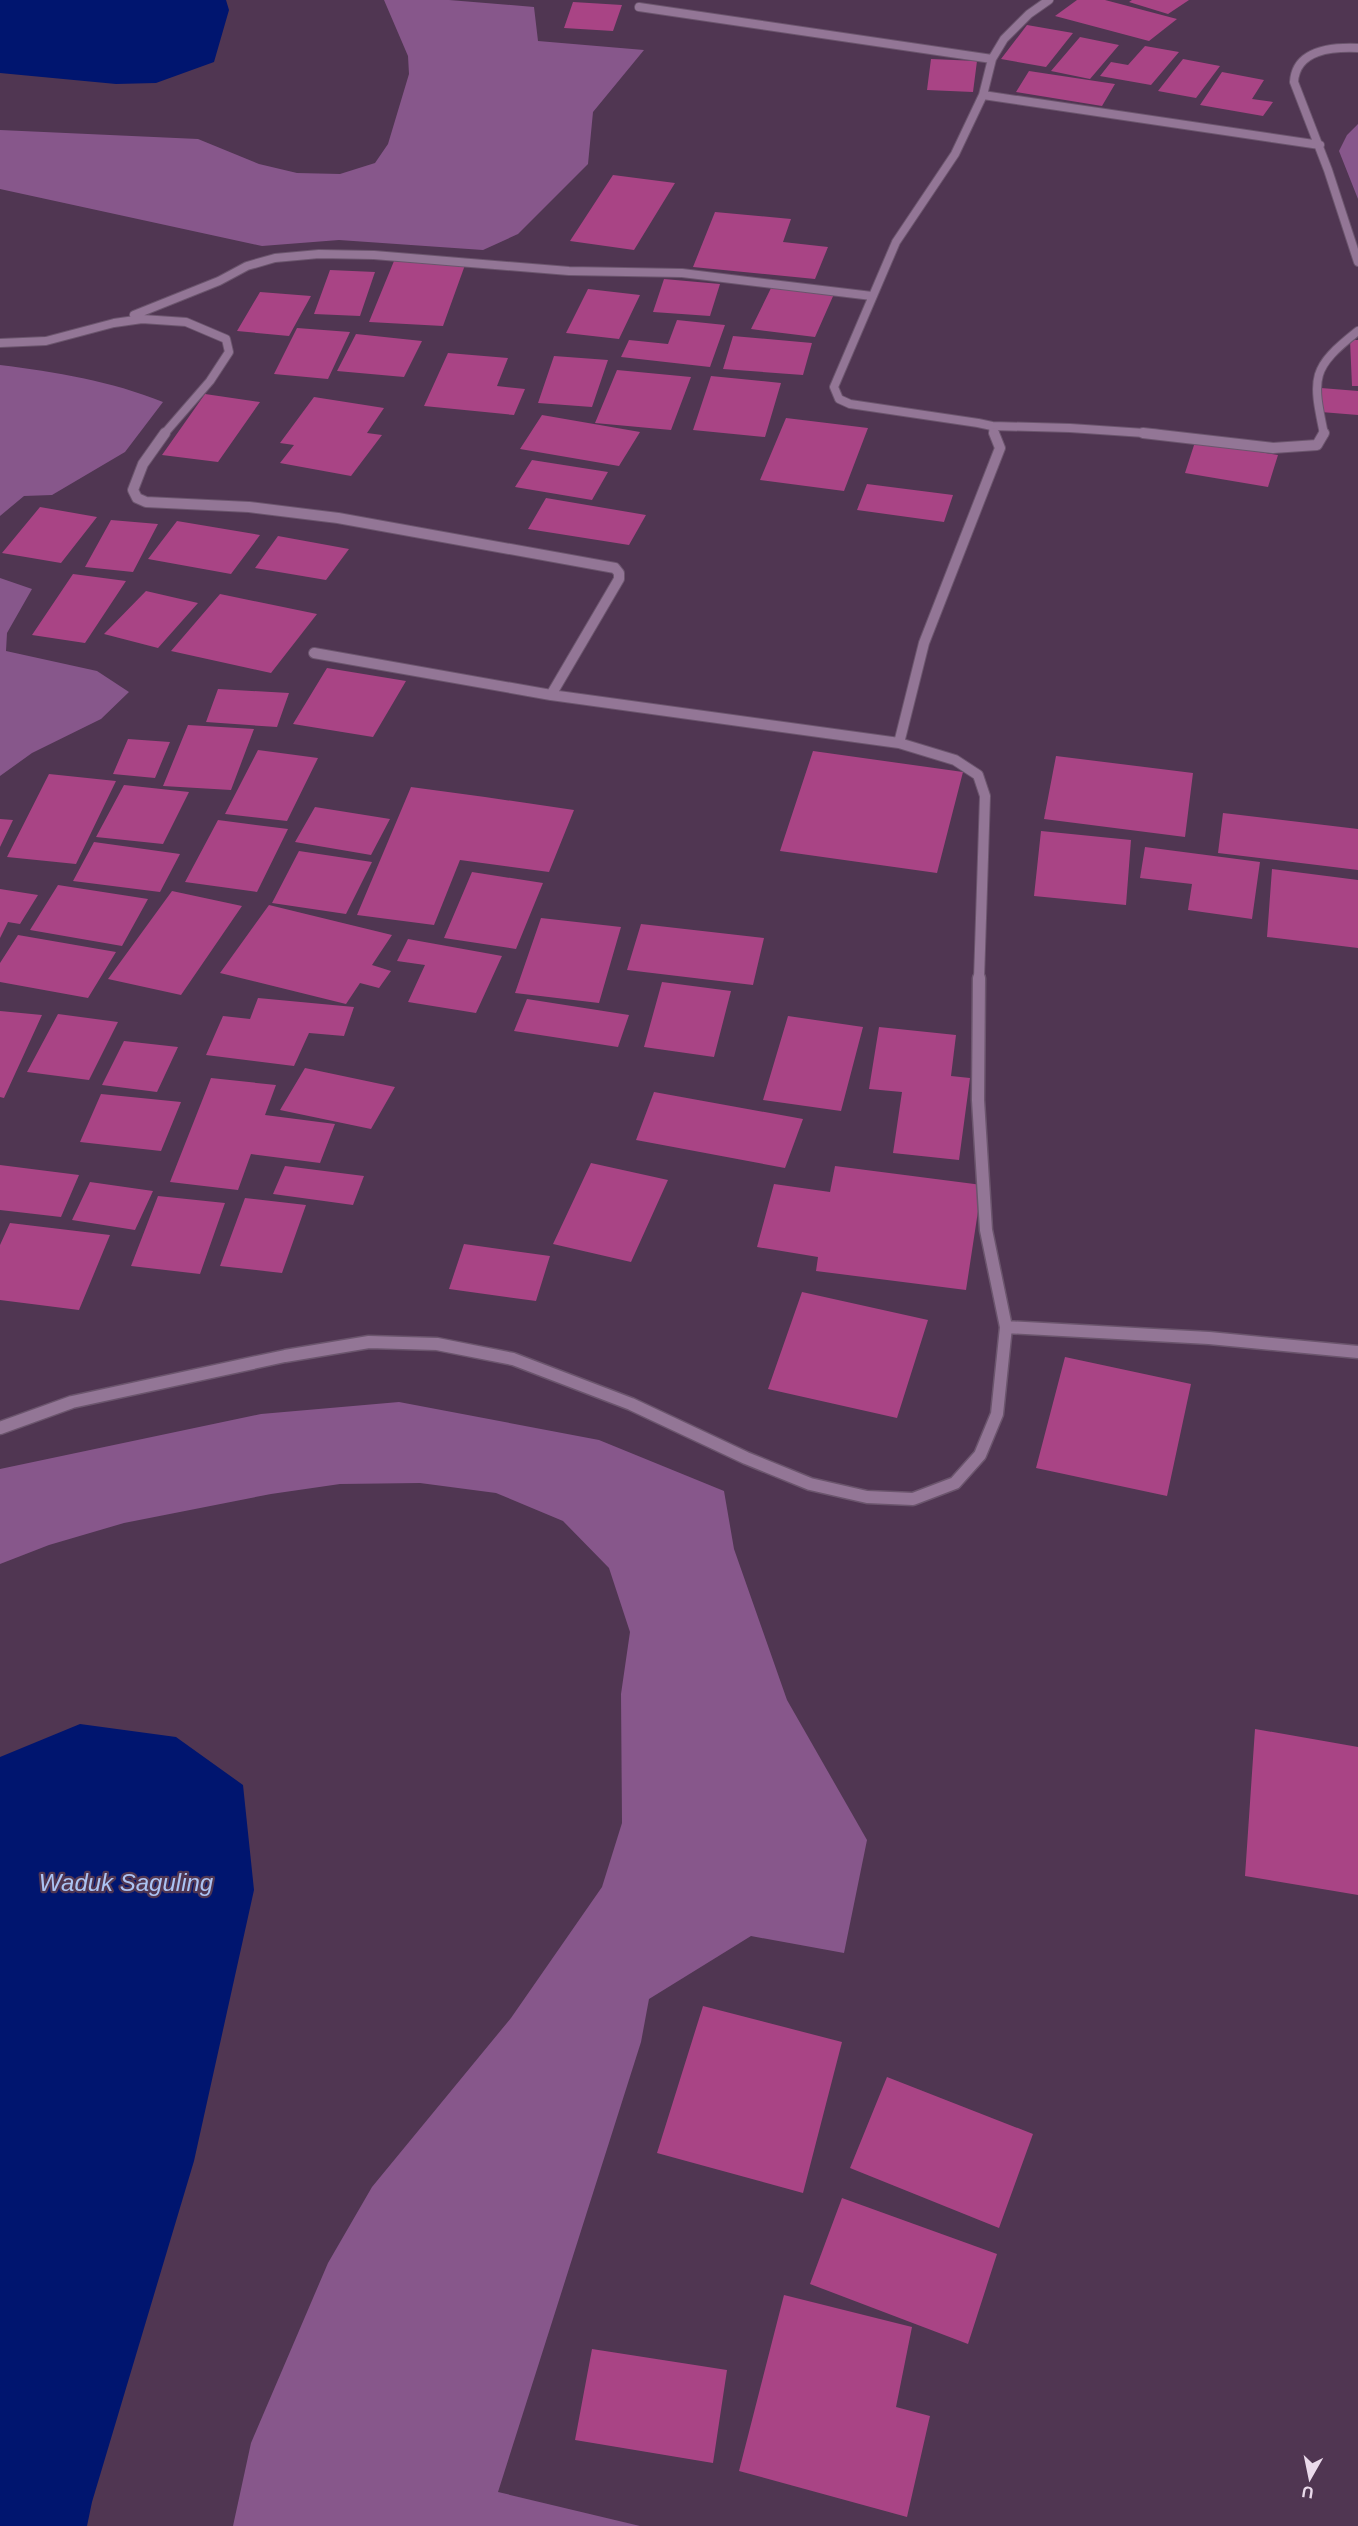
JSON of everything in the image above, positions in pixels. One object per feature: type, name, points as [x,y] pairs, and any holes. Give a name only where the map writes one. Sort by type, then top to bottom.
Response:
[{"type":"street","points":[[1048,0],[1029,14],[1004,39],[992,59],[983,95],[955,154],[896,243],[872,296],[834,387],[839,399],[850,404],[992,426],[1051,425],[1095,428],[1224,440],[1282,449],[1301,449],[1317,445],[1324,435],[1314,386],[1319,369],[1330,352],[1358,331]]},
{"type":"street","points":[[639,7],[992,59]]},
{"type":"street","points":[[1358,48],[1325,50],[1311,54],[1300,61],[1293,78],[1297,93],[1320,145],[1358,262]]},
{"type":"street","points":[[983,95],[1320,145]]},
{"type":"street","points":[[0,343],[48,340],[116,322],[198,290],[247,266],[275,258],[319,254],[386,256],[569,271],[682,273],[872,296]]},
{"type":"street","points":[[116,322],[144,318],[187,323],[213,331],[226,339],[230,352],[220,369],[167,431],[144,464],[133,490],[137,498],[146,502],[249,507],[338,518],[615,568],[619,573],[619,579],[551,695]]},
{"type":"street","points":[[899,743],[924,643],[1000,448],[992,426]]},
{"type":"street","points":[[0,1428],[72,1402],[285,1356],[369,1342],[437,1344],[513,1359],[631,1404],[746,1458],[810,1484],[867,1497],[913,1499],[955,1483],[980,1455],[997,1414],[1006,1327],[986,1230],[978,1100],[980,908],[985,796],[978,775],[955,760],[899,743],[551,695],[314,653]]},
{"type":"street","points":[[1006,1327],[1209,1338],[1358,1352]]},
{"type":"shaded area","points":[[384,0],[449,0],[534,7],[538,41],[644,50],[593,112],[588,164],[518,234],[483,250],[339,240],[262,246],[0,189],[0,130],[198,139],[259,164],[297,173],[340,174],[375,163],[388,144],[409,74],[408,56]]},
{"type":"shaded area","points":[[1358,124],[1358,199],[1339,151],[1347,135]]},
{"type":"shaded area","points":[[0,365],[83,378],[123,388],[163,402],[125,452],[52,495],[24,496],[0,516]]},
{"type":"shaded area","points":[[0,578],[32,589],[7,633],[6,651],[97,671],[129,692],[101,719],[32,753],[0,776]]},
{"type":"shaded area","points":[[399,1402],[599,1440],[724,1491],[734,1549],[787,1700],[867,1840],[844,1953],[751,1936],[649,1999],[641,2042],[498,2492],[640,2526],[233,2526],[251,2443],[328,2263],[372,2187],[511,2018],[602,1887],[622,1823],[621,1694],[630,1632],[609,1568],[563,1521],[496,1493],[420,1483],[340,1484],[271,1494],[124,1523],[49,1545],[0,1564],[0,1469],[261,1414]]},
{"type":"water","points":[[0,0],[226,0],[229,10],[214,62],[156,83],[116,84],[0,73]]},
{"type":"water","name":"Waduk Saguling","points":[[80,1724],[176,1737],[243,1785],[254,1890],[194,2161],[92,2502],[87,2526],[0,2526],[0,1757]]},
{"type":"building","points":[[1077,0],[1105,0],[1177,19],[1149,41],[1055,16]]},
{"type":"building","points":[[1132,0],[1189,0],[1168,14],[1129,2]]},
{"type":"building","points":[[573,2],[622,5],[613,31],[564,28]]},
{"type":"building","points":[[1027,25],[1073,33],[1046,67],[1001,59]]},
{"type":"building","points":[[1080,37],[1119,45],[1090,79],[1051,71]]},
{"type":"building","points":[[1145,46],[1179,52],[1151,85],[1100,76],[1111,62],[1128,65]]},
{"type":"building","points":[[931,59],[977,61],[973,92],[927,90]]},
{"type":"building","points":[[1183,59],[1220,66],[1196,98],[1158,91]]},
{"type":"building","points":[[1029,71],[1115,84],[1102,106],[1016,92]]},
{"type":"building","points":[[1222,72],[1264,80],[1252,99],[1273,102],[1263,116],[1200,105]]},
{"type":"building","points":[[613,175],[675,183],[634,250],[570,241]]},
{"type":"building","points":[[715,212],[791,219],[783,242],[828,247],[815,279],[693,267]]},
{"type":"building","points":[[394,261],[465,265],[443,326],[369,322]]},
{"type":"building","points":[[330,270],[375,272],[360,316],[314,314]]},
{"type":"building","points":[[664,279],[720,284],[710,316],[653,312]]},
{"type":"building","points":[[772,286],[834,294],[815,337],[751,329]]},
{"type":"building","points":[[588,289],[640,295],[619,339],[566,333]]},
{"type":"building","points":[[260,292],[311,296],[289,336],[237,331]]},
{"type":"building","points":[[677,320],[725,325],[710,367],[621,357],[629,340],[668,344]]},
{"type":"building","points":[[297,328],[350,332],[328,379],[274,374]]},
{"type":"building","points":[[356,334],[422,341],[404,377],[337,371]]},
{"type":"building","points":[[733,336],[812,343],[803,375],[723,369]]},
{"type":"building","points":[[1350,340],[1358,340],[1358,386],[1352,386]]},
{"type":"building","points":[[448,353],[508,358],[497,386],[525,389],[514,415],[424,406]]},
{"type":"building","points":[[554,356],[608,360],[592,407],[538,403]]},
{"type":"building","points":[[617,370],[691,377],[671,430],[595,423]]},
{"type":"building","points":[[711,376],[781,383],[765,437],[693,430]]},
{"type":"building","points":[[1321,388],[1358,391],[1358,415],[1321,412]]},
{"type":"building","points":[[205,394],[260,402],[218,462],[162,455]]},
{"type":"building","points":[[314,397],[384,408],[367,433],[382,435],[351,476],[280,463],[294,445],[280,443]]},
{"type":"building","points":[[542,415],[640,432],[619,466],[520,449]]},
{"type":"building","points":[[786,418],[868,428],[844,491],[760,480]]},
{"type":"building","points":[[1195,442],[1278,455],[1268,487],[1185,473]]},
{"type":"building","points":[[532,460],[608,472],[592,500],[515,487]]},
{"type":"building","points":[[867,484],[953,495],[944,522],[857,510]]},
{"type":"building","points":[[546,498],[646,515],[629,545],[528,529]]},
{"type":"building","points":[[40,507],[97,517],[61,563],[2,553]]},
{"type":"building","points":[[111,520],[158,524],[133,572],[85,567]]},
{"type":"building","points":[[177,521],[260,535],[231,574],[148,559]]},
{"type":"building","points":[[278,536],[349,549],[326,580],[255,568]]},
{"type":"building","points":[[73,574],[126,581],[85,643],[32,635]]},
{"type":"building","points":[[146,591],[198,603],[158,648],[104,634]]},
{"type":"building","points":[[220,594],[317,614],[271,673],[171,651]]},
{"type":"building","points":[[327,668],[406,681],[373,737],[293,724]]},
{"type":"building","points":[[218,689],[289,693],[277,727],[206,722]]},
{"type":"building","points":[[188,725],[254,729],[231,790],[163,786]]},
{"type":"building","points":[[128,739],[170,742],[155,778],[113,774]]},
{"type":"building","points":[[258,750],[318,758],[287,821],[225,814]]},
{"type":"building","points":[[813,751],[963,772],[937,873],[780,851]]},
{"type":"building","points":[[1056,756],[1193,773],[1185,837],[1044,819]]},
{"type":"building","points":[[49,774],[116,781],[76,864],[7,857]]},
{"type":"building","points":[[124,785],[189,792],[163,844],[96,837]]},
{"type":"building","points":[[411,787],[574,810],[549,872],[460,860],[434,925],[357,915]]},
{"type":"building","points":[[315,807],[390,819],[371,855],[295,842]]},
{"type":"building","points":[[1223,813],[1358,829],[1358,870],[1218,853]]},
{"type":"building","points":[[0,819],[13,820],[0,847]]},
{"type":"building","points":[[218,820],[288,829],[257,892],[185,882]]},
{"type":"building","points":[[1041,831],[1131,840],[1126,905],[1034,896]]},
{"type":"building","points":[[94,842],[180,854],[160,892],[73,881]]},
{"type":"building","points":[[1145,847],[1260,862],[1252,919],[1188,910],[1192,884],[1140,878]]},
{"type":"building","points":[[299,851],[372,862],[346,914],[272,903]]},
{"type":"building","points":[[1272,869],[1358,880],[1358,948],[1267,937]]},
{"type":"building","points":[[472,872],[543,883],[516,949],[444,938]]},
{"type":"building","points":[[58,885],[148,899],[122,946],[30,930]]},
{"type":"building","points":[[0,889],[38,895],[20,924],[8,922],[0,938]]},
{"type":"building","points":[[172,891],[242,906],[181,995],[108,979]]},
{"type":"building","points":[[269,905],[392,935],[372,965],[391,971],[379,988],[360,983],[346,1004],[220,973]]},
{"type":"building","points":[[541,918],[621,927],[599,1003],[515,993]]},
{"type":"building","points":[[641,924],[764,938],[753,985],[627,970]]},
{"type":"building","points":[[18,935],[116,952],[88,998],[0,982],[0,963]]},
{"type":"building","points":[[408,939],[502,956],[476,1013],[408,1002],[425,965],[397,961]]},
{"type":"building","points":[[662,982],[731,991],[714,1057],[644,1047]]},
{"type":"building","points":[[258,998],[354,1007],[344,1036],[309,1033],[294,1066],[206,1055],[223,1016],[250,1019]]},
{"type":"building","points":[[527,999],[629,1015],[618,1047],[514,1031]]},
{"type":"building","points":[[0,1011],[42,1015],[4,1098],[0,1097]]},
{"type":"building","points":[[58,1014],[118,1022],[89,1080],[27,1072]]},
{"type":"building","points":[[788,1016],[863,1027],[841,1111],[763,1100]]},
{"type":"building","points":[[879,1027],[956,1035],[951,1076],[970,1078],[959,1160],[893,1153],[902,1092],[869,1089]]},
{"type":"building","points":[[124,1041],[178,1047],[157,1092],[102,1085]]},
{"type":"building","points":[[305,1068],[395,1087],[371,1129],[280,1110]]},
{"type":"building","points":[[211,1078],[276,1085],[265,1115],[335,1124],[320,1163],[251,1154],[238,1190],[170,1182]]},
{"type":"building","points":[[654,1092],[803,1119],[785,1168],[636,1140]]},
{"type":"building","points":[[101,1094],[181,1102],[161,1151],[80,1142]]},
{"type":"building","points":[[591,1163],[668,1180],[631,1262],[553,1244]]},
{"type":"building","points":[[0,1165],[79,1175],[61,1217],[0,1210]]},
{"type":"building","points":[[285,1166],[364,1176],[353,1205],[273,1194]]},
{"type":"building","points":[[835,1166],[982,1185],[966,1290],[816,1271],[818,1257],[757,1247],[774,1184],[830,1192]]},
{"type":"building","points":[[90,1182],[153,1191],[135,1230],[72,1220]]},
{"type":"building","points":[[158,1196],[225,1203],[200,1274],[131,1266]]},
{"type":"building","points":[[245,1198],[306,1205],[282,1273],[220,1266]]},
{"type":"building","points":[[10,1223],[110,1235],[79,1310],[0,1300],[0,1245]]},
{"type":"building","points":[[464,1244],[550,1256],[536,1301],[449,1289]]},
{"type":"building","points":[[802,1292],[928,1320],[897,1418],[768,1389]]},
{"type":"building","points":[[1065,1357],[1191,1384],[1167,1496],[1036,1468]]},
{"type":"building","points":[[1255,1729],[1358,1747],[1358,1895],[1245,1876]]},
{"type":"building","points":[[703,2006],[842,2042],[803,2193],[657,2153]]},
{"type":"building","points":[[887,2077],[1033,2134],[999,2228],[850,2168]]},
{"type":"building","points":[[842,2198],[997,2254],[968,2344],[810,2284]]},
{"type":"building","points":[[784,2295],[912,2327],[896,2407],[930,2416],[907,2517],[739,2471]]},
{"type":"building","points":[[592,2349],[727,2370],[713,2463],[575,2440]]}]
